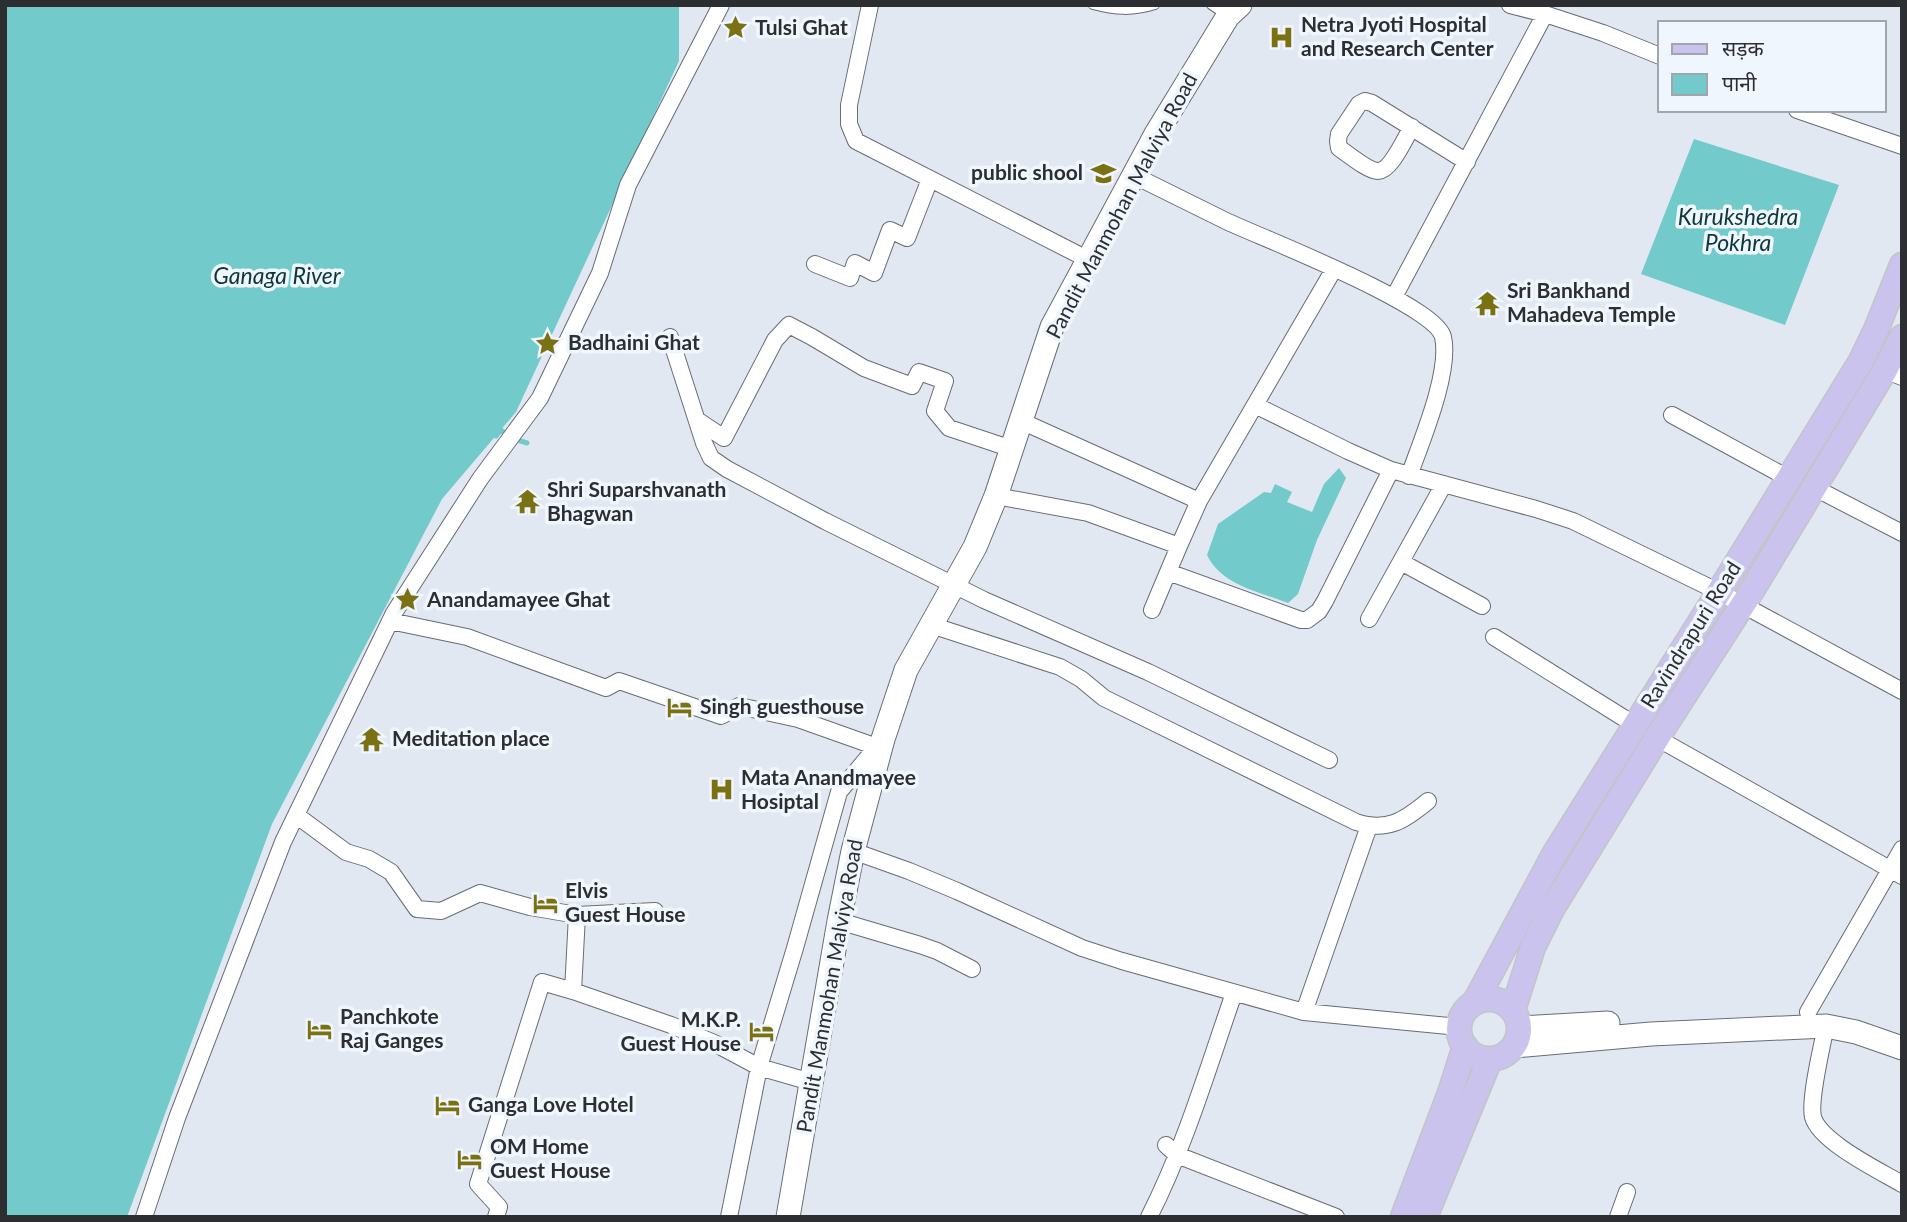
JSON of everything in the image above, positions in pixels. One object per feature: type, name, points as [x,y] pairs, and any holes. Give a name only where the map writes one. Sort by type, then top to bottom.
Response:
[{"type":"main road","name":"Ravindrapuri Road","points":[[1475,1002],[1555,853],[1861,361],[1902,265]]},
{"type":"main road","name":"Ravindrapuri Road","points":[[1516,1028],[1533,947],[1552,909],[1815,488],[1893,373],[1902,337]]},
{"type":"main road","points":[[1403,1217],[1450,1093],[1462,1036],[1462,1017],[1467,1008],[1475,1002],[1496,999],[1505,1003],[1516,1028],[1508,1053],[1490,1059],[1471,1053],[1462,1036]]},
{"type":"main road","points":[[1425,1217],[1490,1059]]},
{"type":"street","points":[[144,1217],[182,1105],[282,842],[390,621],[480,480],[540,398],[600,274],[628,185],[721,5]]},
{"type":"street","points":[[870,5],[849,105],[849,124],[856,141],[1089,260]]},
{"type":"street","points":[[1510,5],[1603,33],[1658,55]]},
{"type":"street","name":"Pandit Manmohan Malviya Road","points":[[788,1217],[853,851],[880,743],[906,670],[975,547],[996,496],[1052,327],[1226,9]]},
{"type":"street","points":[[1394,297],[1545,14]]},
{"type":"street","points":[[1412,127],[1386,169],[1370,169],[1339,148],[1339,134],[1359,104],[1365,101],[1372,103],[1412,127],[1467,162]]},
{"type":"street","points":[[1803,112],[1902,146]]},
{"type":"street","points":[[1135,176],[1226,221],[1394,297],[1438,327],[1443,335],[1444,361],[1435,400],[1409,476]]},
{"type":"street","points":[[815,264],[850,278],[855,263],[874,272],[890,230],[907,238],[930,179]]},
{"type":"street","points":[[1152,610],[1199,501],[1334,269]]},
{"type":"street","points":[[697,421],[724,439],[775,340],[789,325],[864,368],[912,386],[919,372],[945,381],[935,411],[949,428],[1012,449]]},
{"type":"street","points":[[670,337],[711,458],[727,469],[953,585],[1149,672],[1329,760]]},
{"type":"street","points":[[1255,405],[1391,470],[1536,509],[1573,522],[1719,592],[1902,691]]},
{"type":"street","points":[[1672,415],[1788,478]]},
{"type":"street","points":[[1021,421],[1199,501]]},
{"type":"street","points":[[1168,572],[1307,620],[1319,611],[1325,601],[1391,470]]},
{"type":"street","points":[[1369,619],[1444,484]]},
{"type":"street","points":[[1815,488],[1902,533]]},
{"type":"street","points":[[996,496],[1088,513],[1179,546]]},
{"type":"street","points":[[1401,562],[1482,606]]},
{"type":"street","points":[[390,621],[467,637],[606,688],[620,681],[721,716],[739,706],[798,719],[880,743],[839,792],[759,1067],[729,1217]]},
{"type":"street","points":[[931,625],[1071,672],[1104,698],[1332,812],[1369,827],[1386,826],[1399,821],[1410,816],[1427,801]]},
{"type":"street","points":[[1494,637],[1635,725]]},
{"type":"street","points":[[1657,738],[1896,873]]},
{"type":"street","points":[[296,815],[346,852],[369,859],[391,872],[417,909],[441,911],[480,893],[530,907],[578,915],[655,911]]},
{"type":"street","points":[[1304,1012],[1369,827]]},
{"type":"street","points":[[1902,849],[1896,873],[1817,1019],[1812,1114],[1816,1124],[1830,1140],[1902,1184]]},
{"type":"street","points":[[853,851],[957,891],[1082,948],[1304,1012],[1462,1036]]},
{"type":"street","points":[[573,991],[578,915]]},
{"type":"street","points":[[839,921],[937,951],[972,969]]},
{"type":"street","points":[[496,1217],[499,1208],[478,1184],[541,982],[671,1025],[714,1043],[759,1067],[811,1082]]},
{"type":"street","points":[[1149,1217],[1164,1188],[1172,1150],[1234,993]]},
{"type":"street","points":[[1516,1028],[1849,1016],[1902,1031]]},
{"type":"street","points":[[1817,1019],[1902,1048]]},
{"type":"street","points":[[1172,1150],[1336,1217]]},
{"type":"street","points":[[1618,1217],[1627,1192]]},
{"type":"lane","points":[[1093,5],[1120,11],[1155,5]]},
{"type":"water","name":"Ganaga River","points":[[5,5],[679,5],[679,61],[516,412],[442,499],[272,824],[127,1217],[5,1217]]},
{"type":"water","name":"Kurukshedra Pokhra","points":[[1694,139],[1839,185],[1785,325],[1641,274]]},
{"type":"water","points":[[1339,468],[1346,478],[1317,540],[1298,594],[1288,603],[1242,586],[1213,565],[1207,555],[1218,524],[1264,492],[1271,493],[1275,484],[1292,492],[1287,502],[1312,512],[1324,484]]},
{"type":"waterway","points":[[494,435],[501,430],[511,438],[527,443]]},
{"type":"place","name":"Tulsi Ghat","points":[[735,28]]},
{"type":"place","name":"Netra Jyoti Hospital and Research Center","points":[[1281,37]]},
{"type":"place","name":"public shool","points":[[1103,173]]},
{"type":"place","name":"Sri Bankhand Mahadeva Temple","points":[[1487,303]]},
{"type":"place","name":"Badhaini Ghat","points":[[548,343]]},
{"type":"place","name":"Shri Suparshvanath Bhagwan","points":[[527,502]]},
{"type":"place","name":"Anandamayee Ghat","points":[[407,600]]},
{"type":"place","name":"Singh guesthouse","points":[[680,707]]},
{"type":"place","name":"Meditation place","points":[[372,739]]},
{"type":"place","name":"Mata Anandmayee Hosiptal","points":[[721,790]]},
{"type":"place","name":"Elvis Guest House","points":[[545,903]]},
{"type":"place","name":"Panchkote Raj Ganges","points":[[320,1029]]},
{"type":"place","name":"M.K.P. Guest House","points":[[761,1032]]},
{"type":"place","name":"Ganga Love Hotel","points":[[448,1105]]},
{"type":"place","name":"OM Home Guest House","points":[[470,1159]]}]
